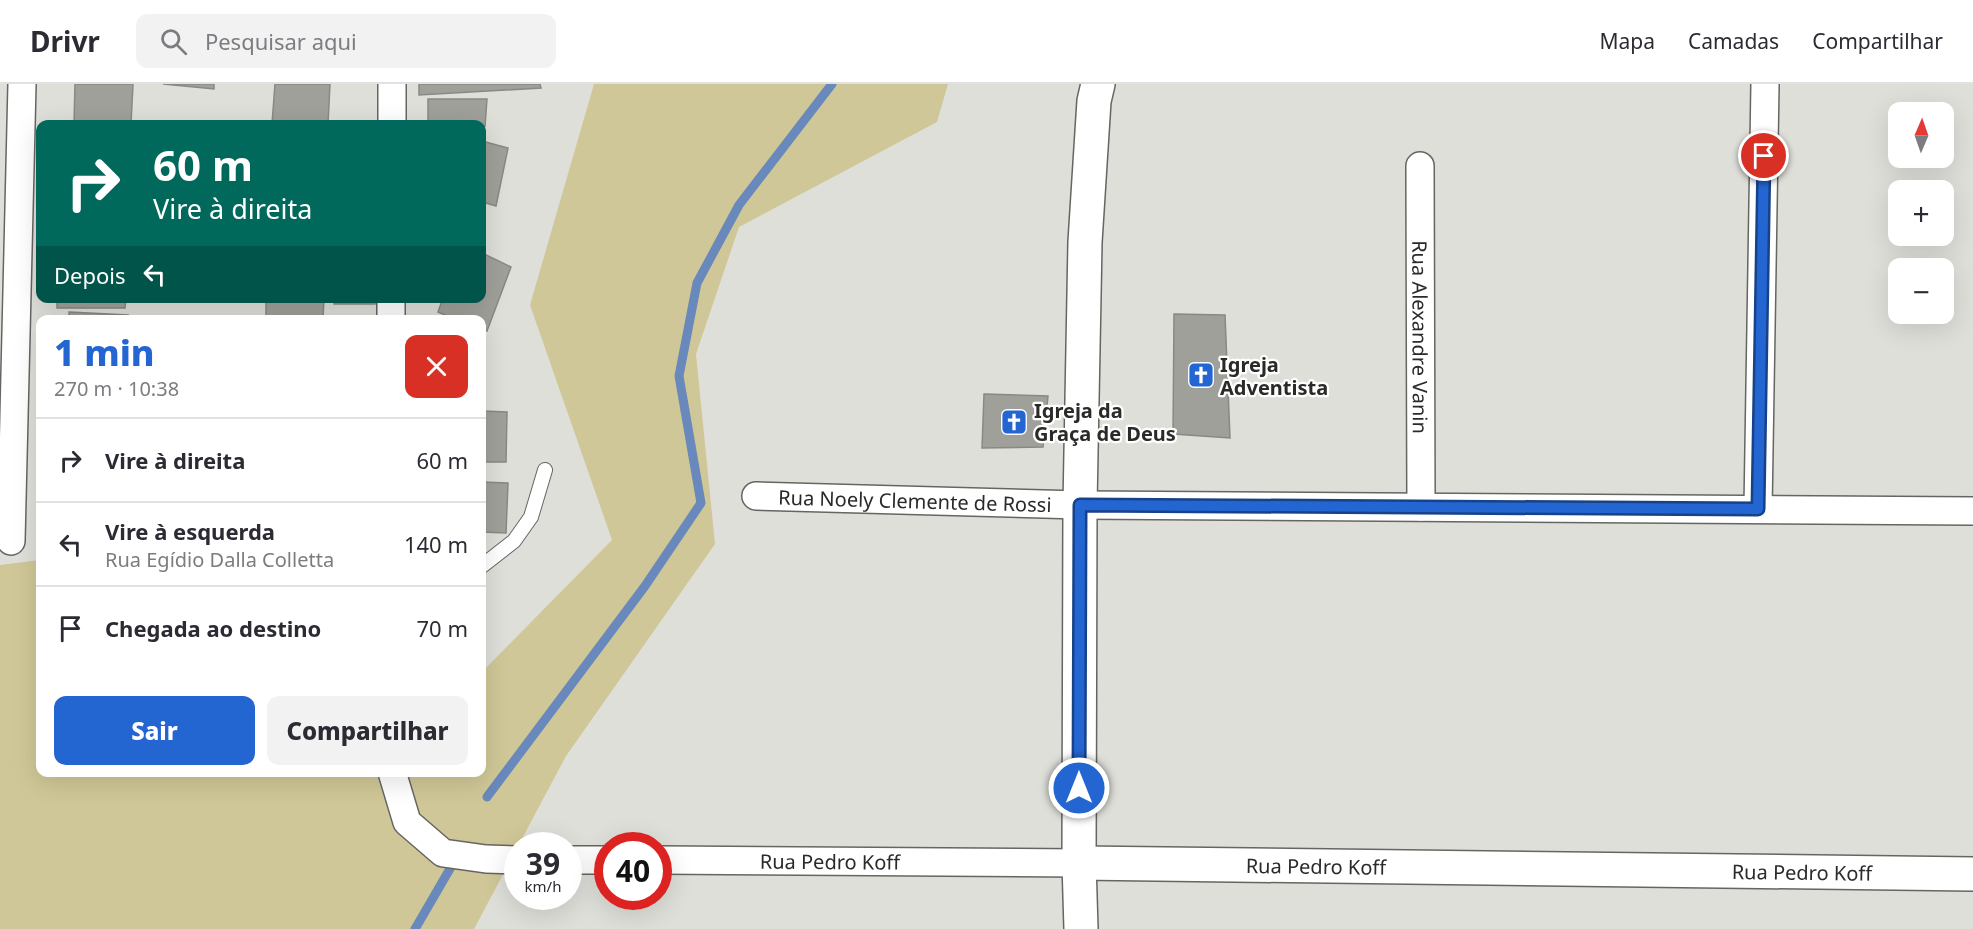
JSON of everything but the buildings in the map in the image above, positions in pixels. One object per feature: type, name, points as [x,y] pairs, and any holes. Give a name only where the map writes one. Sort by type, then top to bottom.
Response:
[{"type":"street","points":[[11,541],[22,84]]},
{"type":"street","points":[[392,84],[392,120]]},
{"type":"street","points":[[1081,929],[1079,863],[1080,505],[1085,242],[1094,101],[1098,84]]},
{"type":"street","points":[[1758,509],[1765,84]]},
{"type":"street","name":"Rua Alexandre Vanin","points":[[1420,166],[1420,507]]},
{"type":"street","name":"Rua Noely Clemente de Rossi","points":[[756,496],[1080,505],[1973,511]]},
{"type":"street","points":[[394,777],[407,822],[443,853],[504,860]]},
{"type":"street","name":"Rua Pedro Koff","points":[[672,860],[1973,874]]},
{"type":"lane","points":[[486,563],[514,541],[531,517],[545,470]]},
{"type":"shaded area","points":[[594,84],[948,84],[937,122],[739,227],[696,354],[715,544],[566,756],[526,832],[504,832],[504,873],[474,929],[0,929],[0,565],[36,560],[36,777],[486,777],[486,668],[612,540],[530,305]]},
{"type":"waterway","points":[[487,797],[645,586],[701,503],[679,376],[697,283],[739,205],[832,84]]},
{"type":"waterway","points":[[415,929],[451,867]]},
{"type":"place","name":"Igreja Adventista","points":[[1201,375]]},
{"type":"place","name":"Igreja da Graça de Deus","points":[[1014,422]]},
{"type":"route","points":[[1079,788],[1080,505],[1758,509],[1764,156]]}]
